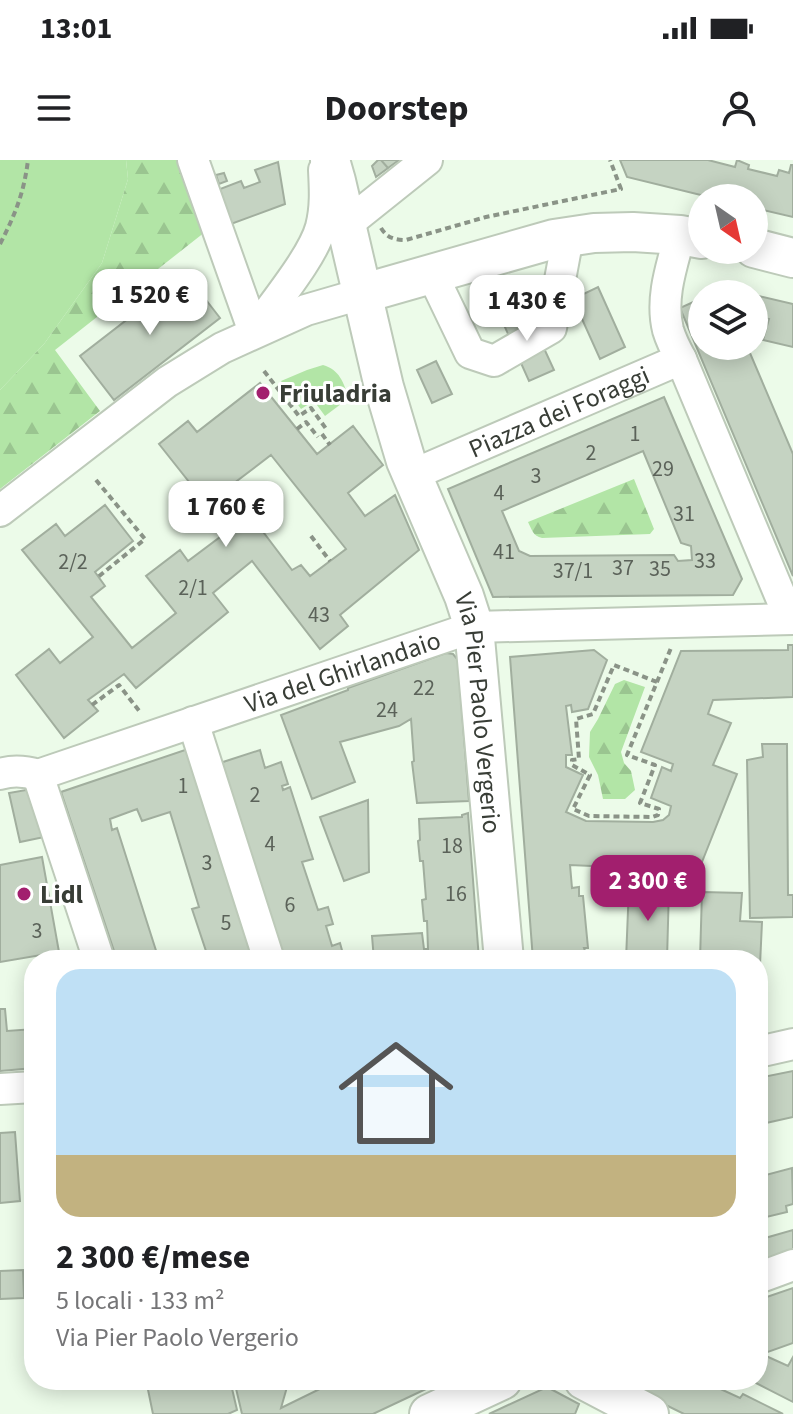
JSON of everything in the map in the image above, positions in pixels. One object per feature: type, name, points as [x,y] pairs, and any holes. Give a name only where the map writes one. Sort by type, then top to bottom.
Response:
[{"type":"main road","points":[[327,160],[364,222],[361,294],[384,387],[412,475]]},
{"type":"main road","name":"Piazza dei Foraggi","points":[[361,294],[554,239],[594,233],[633,232],[688,237]]},
{"type":"main road","points":[[768,252],[793,258]]},
{"type":"main road","name":"Via Pier Paolo Vergerio","points":[[412,475],[464,596],[474,627],[503,950]]},
{"type":"main road","points":[[429,1414],[481,1390]]},
{"type":"main road","points":[[603,1390],[649,1414]]},
{"type":"street","points":[[193,160],[254,332]]},
{"type":"street","points":[[254,332],[308,255],[321,228],[327,160]]},
{"type":"street","points":[[364,222],[427,160]]},
{"type":"street","points":[[432,274],[470,353],[494,361],[551,328],[568,237]]},
{"type":"street","name":"Piazza dei Foraggi","points":[[412,475],[681,359],[669,332],[665,311],[669,279],[688,243]]},
{"type":"street","points":[[0,511],[167,382],[222,348],[323,304],[361,294]]},
{"type":"street","points":[[681,359],[792,619]]},
{"type":"street","name":"Via del Ghirlandaio","points":[[0,774],[24,771],[38,775],[474,627],[792,619]]},
{"type":"street","points":[[193,722],[266,950]]},
{"type":"street","points":[[38,775],[96,950]]},
{"type":"street","points":[[768,1050],[793,1044]]},
{"type":"street","points":[[0,1089],[24,1088]]},
{"type":"street","points":[[768,1274],[793,1265]]},
{"type":"path","points":[[0,244],[24,190],[28,160]]},
{"type":"path","points":[[364,222],[380,226],[385,235],[393,239],[406,240],[486,217],[621,189],[610,160]]},
{"type":"path","points":[[264,371],[299,416],[311,408],[327,430]]},
{"type":"path","points":[[297,429],[306,422],[330,445]]},
{"type":"path","points":[[96,480],[145,539],[98,577]]},
{"type":"path","points":[[311,536],[330,561]]},
{"type":"path","points":[[576,719],[579,759],[572,760],[572,765],[590,775],[573,809],[589,816],[658,815],[659,809],[640,803],[655,765],[627,755],[672,646]]},
{"type":"path","points":[[567,714],[576,719],[593,714],[614,665],[657,682]]},
{"type":"path","points":[[92,705],[119,685],[143,718]]},
{"type":"green space","points":[[0,160],[126,160],[128,179],[102,263],[44,344],[0,390]]},
{"type":"green space","points":[[126,160],[180,160],[205,232],[55,350],[100,411],[0,489],[0,390],[44,344],[102,263],[128,179]]},
{"type":"green space","points":[[323,365],[337,373],[349,398],[325,416],[314,401],[301,409],[281,381]]},
{"type":"green space","points":[[634,479],[654,529],[650,534],[542,538],[535,534],[528,522]]},
{"type":"green space","points":[[624,680],[645,687],[621,752],[624,763],[631,771],[635,790],[625,799],[603,799],[598,775],[589,757],[590,732],[615,684]]},
{"type":"building","points":[[378,160],[388,168],[376,177],[372,166]]},
{"type":"building","points":[[381,160],[399,160],[388,168]]},
{"type":"building","points":[[620,160],[708,160],[735,167],[737,160],[749,165],[748,169],[777,176],[779,170],[789,173],[793,165],[793,217],[768,211],[768,184],[688,184],[688,192],[627,177]]},
{"type":"building","points":[[278,162],[285,204],[231,224],[220,189],[241,181],[244,188],[260,182],[255,170]]},
{"type":"building","points":[[224,173],[227,181],[219,184],[216,175]]},
{"type":"building","points":[[186,274],[220,318],[114,400],[80,356]]},
{"type":"building","points":[[598,287],[625,347],[600,359],[573,299]]},
{"type":"building","points":[[768,298],[793,304],[793,347],[768,341]]},
{"type":"building","points":[[688,304],[688,327],[680,308]]},
{"type":"building","points":[[524,305],[554,370],[529,381],[500,316]]},
{"type":"building","points":[[702,360],[753,360],[793,454],[793,576]]},
{"type":"building","points":[[436,361],[452,394],[432,403],[417,370]]},
{"type":"building","points":[[260,383],[317,454],[353,426],[383,465],[348,493],[365,516],[395,495],[419,550],[340,615],[348,626],[320,649],[252,561],[213,593],[228,612],[136,688],[124,674],[88,700],[98,711],[64,738],[16,675],[49,649],[60,663],[93,637],[22,550],[56,524],[65,536],[105,505],[133,541],[95,572],[105,586],[91,597],[132,648],[176,613],[146,576],[180,550],[188,561],[228,531],[159,444],[188,421],[197,432]],"holes":[[[271,455],[346,549],[310,576],[301,565],[292,570],[229,487]]]},
{"type":"building","points":[[664,397],[742,579],[733,595],[493,597],[448,489]],"holes":[[[643,451],[681,543],[691,546],[692,560],[678,561],[674,555],[530,556],[519,551],[502,511]]]},
{"type":"building","points":[[788,645],[793,645],[793,697],[713,700],[708,714],[731,723],[713,765],[737,774],[696,877],[681,870],[570,865],[572,888],[579,887],[579,896],[583,896],[588,948],[532,950],[510,657],[594,650],[607,660],[588,709],[572,712],[571,705],[566,706],[572,755],[566,755],[566,767],[583,775],[566,812],[586,821],[653,822],[669,815],[671,806],[651,798],[662,767],[671,771],[673,764],[641,752],[681,651],[788,650]]},
{"type":"building","points":[[446,653],[453,654],[458,660],[469,801],[417,803],[411,719],[399,726],[340,742],[355,782],[312,799],[281,715]]},
{"type":"building","points":[[762,744],[787,744],[788,895],[793,895],[793,917],[750,918],[747,760],[763,757]]},
{"type":"building","points":[[188,749],[253,950],[206,950],[192,909],[199,907],[170,812],[142,821],[137,809],[110,819],[112,830],[117,828],[156,950],[114,950],[61,792]]},
{"type":"building","points":[[260,750],[265,768],[281,762],[288,784],[282,786],[283,790],[290,787],[313,859],[302,862],[318,910],[328,907],[333,924],[326,926],[332,946],[340,943],[342,950],[280,950],[220,763]]},
{"type":"building","points":[[26,790],[39,802],[49,836],[20,842],[9,793]]},
{"type":"building","points":[[368,800],[369,872],[344,881],[320,817]]},
{"type":"building","points":[[468,813],[478,950],[373,950],[372,936],[422,933],[424,949],[428,949],[427,921],[424,921],[422,900],[426,899],[418,841],[419,819]]},
{"type":"building","name":"Lidl","points":[[42,857],[59,950],[24,950],[24,958],[0,962],[0,865]]},
{"type":"building","points":[[629,886],[669,887],[667,950],[626,950]]},
{"type":"building","points":[[702,892],[742,893],[740,921],[762,922],[761,950],[700,950]]},
{"type":"building","points":[[0,1009],[5,1009],[7,1031],[24,1030],[24,1069],[0,1071]]},
{"type":"building","points":[[793,1071],[793,1117],[768,1123],[768,1076]]},
{"type":"building","points":[[15,1132],[20,1201],[0,1203],[0,1133]]},
{"type":"building","points":[[792,1168],[793,1204],[786,1206],[787,1212],[768,1217],[768,1174]]},
{"type":"building","points":[[793,1230],[793,1251],[768,1258],[768,1237]]},
{"type":"building","points":[[23,1270],[24,1298],[0,1299],[0,1271]]},
{"type":"building","points":[[793,1288],[793,1343],[768,1352],[768,1297]]},
{"type":"building","points":[[768,1357],[788,1366],[793,1357],[793,1402],[768,1389]]},
{"type":"building","points":[[148,1390],[232,1390],[237,1410],[228,1414],[153,1414]]},
{"type":"building","points":[[236,1390],[286,1390],[281,1408],[318,1390],[424,1390],[373,1414],[242,1414]]},
{"type":"building","points":[[541,1390],[553,1390],[579,1404],[575,1414],[489,1414]]},
{"type":"building","points":[[635,1390],[723,1390],[740,1398],[743,1394],[783,1414],[684,1414]]},
{"type":"place","name":"Friuladria","points":[[263,393]]},
{"type":"place","name":"Lidl","points":[[24,894]]}]
